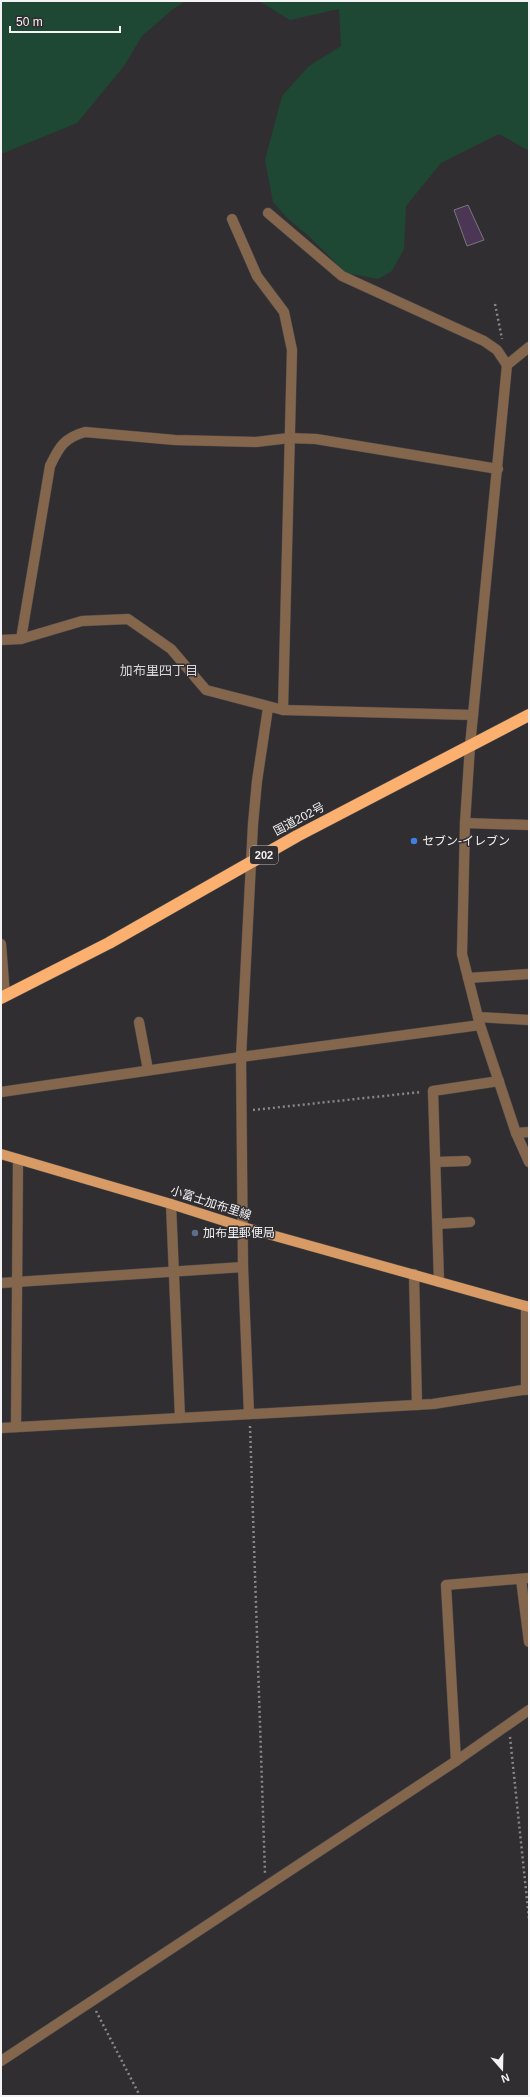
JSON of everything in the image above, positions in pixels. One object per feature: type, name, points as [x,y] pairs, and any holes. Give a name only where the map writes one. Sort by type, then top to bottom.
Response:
[{"type":"highway","name":"国道202号","points":[[3,997],[109,943],[297,836],[529,715]]},
{"type":"main road","name":"小富士加布里線","points":[[1,1154],[171,1204],[243,1227],[528,1307]]},
{"type":"street","points":[[268,213],[342,276],[484,341],[497,350],[507,365],[470,746],[464,823],[462,954],[479,1021],[516,1133],[529,1162]]},
{"type":"street","points":[[232,219],[257,276],[284,312],[292,350],[283,710]]},
{"type":"street","points":[[507,365],[529,347]]},
{"type":"street","points":[[21,639],[50,466],[59,449],[71,436],[85,432],[175,440],[256,442],[289,438],[316,439],[498,469]]},
{"type":"street","points":[[1,640],[21,639],[82,621],[128,619],[171,649],[206,690],[268,708],[283,710],[473,715]]},
{"type":"street","points":[[250,1414],[243,1267],[241,1057],[250,862],[257,782],[268,708]]},
{"type":"street","points":[[464,823],[529,825]]},
{"type":"street","points":[[1,944],[3,997]]},
{"type":"street","points":[[468,978],[529,974]]},
{"type":"street","points":[[1,1092],[479,1021],[529,1020]]},
{"type":"street","points":[[139,1022],[148,1070]]},
{"type":"street","points":[[440,1282],[434,1091],[499,1081]]},
{"type":"street","points":[[516,1133],[529,1132]]},
{"type":"street","points":[[16,1427],[18,1159]]},
{"type":"street","points":[[436,1162],[466,1161]]},
{"type":"street","points":[[171,1204],[180,1418]]},
{"type":"street","points":[[438,1224],[470,1222]]},
{"type":"street","points":[[1,1283],[243,1267]]},
{"type":"street","points":[[414,1274],[417,1405]]},
{"type":"street","points":[[1,1428],[417,1405],[527,1390],[528,1307]]},
{"type":"street","points":[[456,1761],[446,1585],[525,1579],[529,1642]]},
{"type":"street","points":[[1,2061],[456,1761],[529,1710]]},
{"type":"path","points":[[495,304],[503,343]]},
{"type":"path","points":[[242,1111],[434,1091]]},
{"type":"path","points":[[250,1414],[266,1886]]},
{"type":"path","points":[[509,1723],[529,1919]]},
{"type":"path","points":[[92,2001],[140,2096]]},
{"type":"green space","points":[[1,1],[186,1],[173,9],[142,36],[124,66],[77,123],[1,154]]},
{"type":"green space","points":[[259,1],[529,1],[529,151],[499,134],[441,163],[406,206],[404,249],[392,271],[378,279],[346,273],[311,238],[287,218],[273,202],[265,160],[282,96],[309,66],[341,46],[339,9],[290,20]]},
{"type":"building","points":[[468,205],[484,240],[467,246],[454,210]]},
{"type":"place","name":"セブン-イレブン","points":[[414,841]]},
{"type":"place","name":"加布里郵便局","points":[[195,1233]]},
{"type":"district","name":"加布里四丁目","points":[[159,670]]}]
